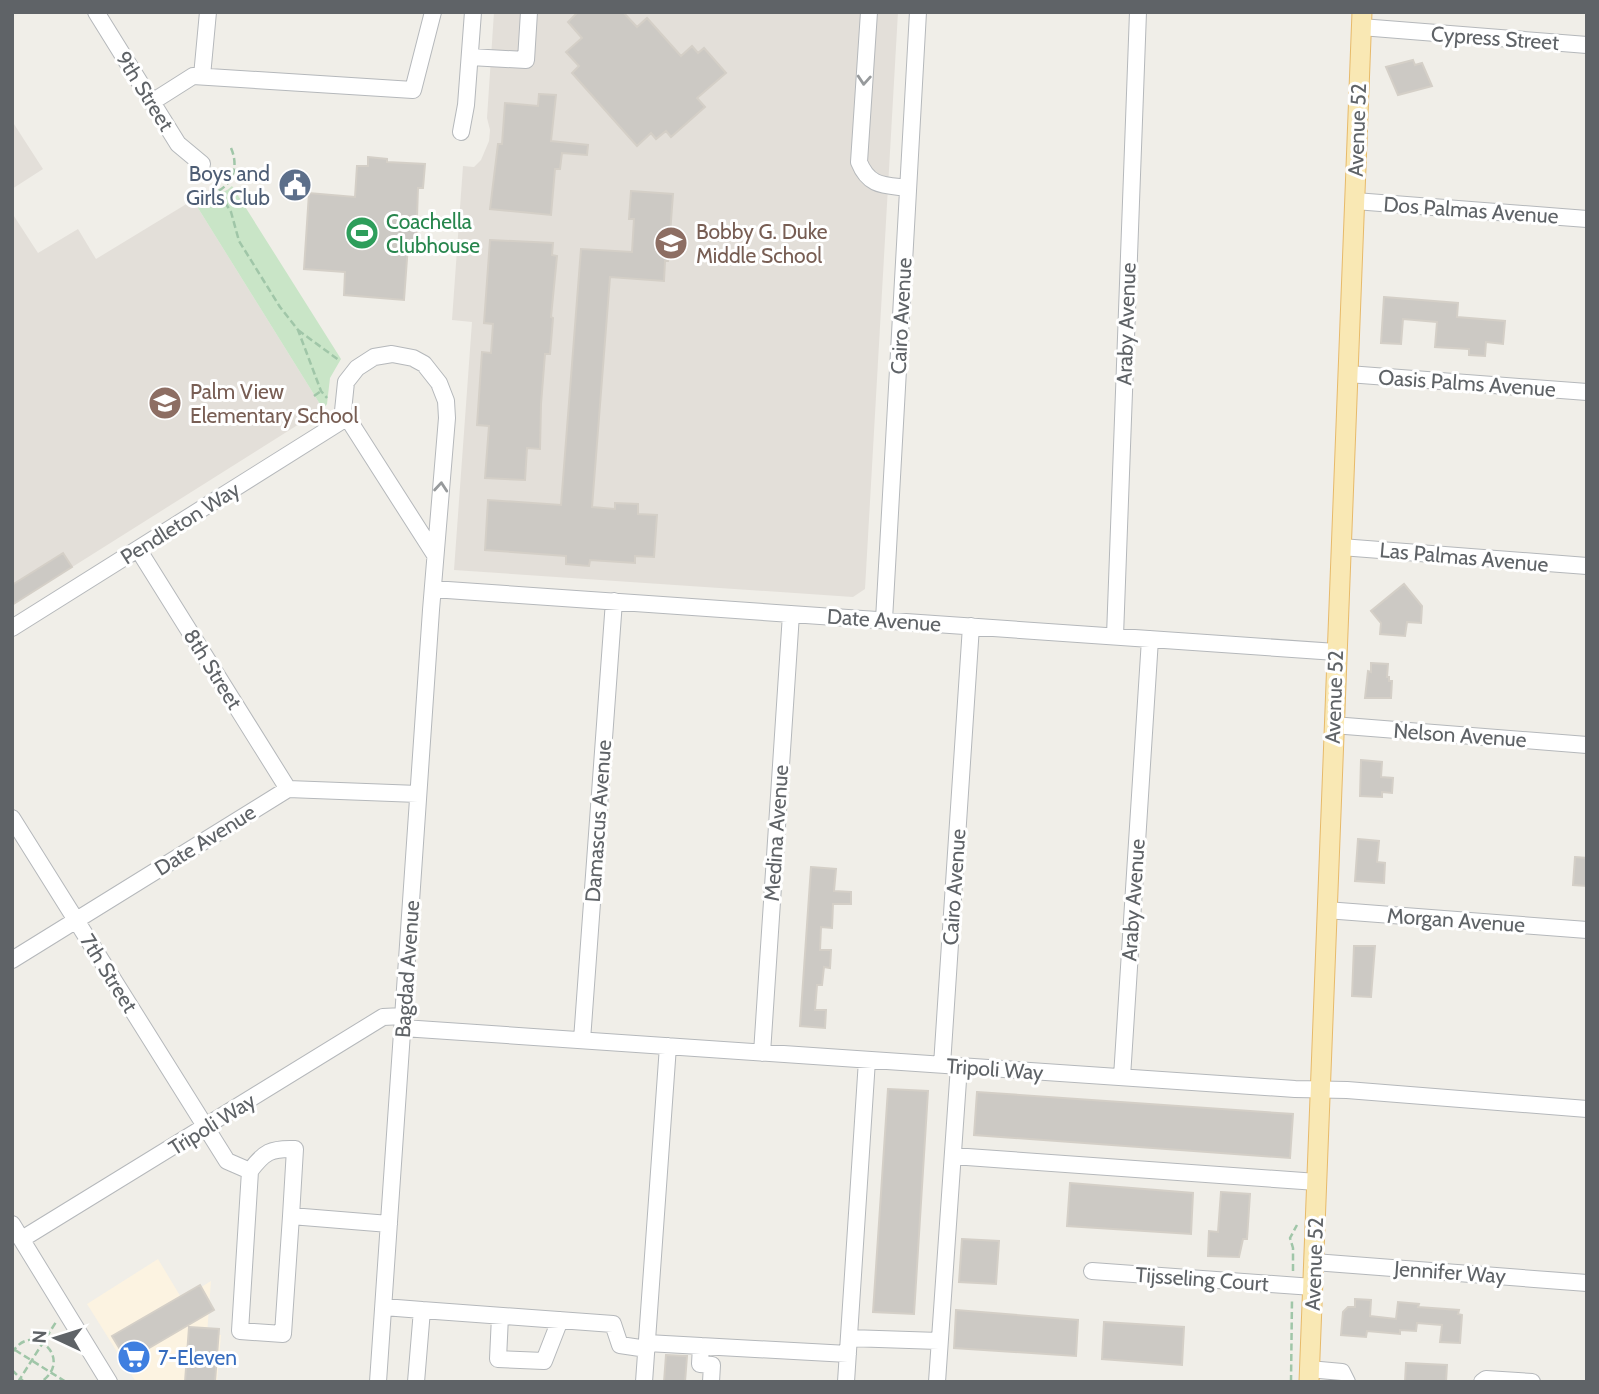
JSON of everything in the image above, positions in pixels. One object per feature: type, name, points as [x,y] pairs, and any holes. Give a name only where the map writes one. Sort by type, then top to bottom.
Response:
[{"type":"main road","name":"Avenue 52","points":[[1309,1375],[1361,20]]},
{"type":"street","name":"9th Street","points":[[96,12],[178,144],[202,164]]},
{"type":"street","points":[[202,76],[208,12]]},
{"type":"street","points":[[152,102],[192,76],[413,90],[433,12]]},
{"type":"street","points":[[461,132],[467,105],[473,12]]},
{"type":"street","points":[[470,57],[526,60],[529,12]]},
{"type":"street","points":[[869,12],[859,162],[864,175],[880,185],[908,188]]},
{"type":"street","name":"Cairo Avenue","points":[[884,620],[918,12]]},
{"type":"street","name":"Araby Avenue","points":[[1115,636],[1138,12]]},
{"type":"street","name":"Cypress Street","points":[[1361,20],[1587,45]]},
{"type":"street","name":"Dos Palmas Avenue","points":[[1355,201],[1587,219]]},
{"type":"street","name":"Bagdad Avenue","points":[[348,417],[343,411],[345,382],[357,368],[374,357],[392,354],[413,358],[424,364],[439,383],[446,401],[447,418],[435,555],[378,1381]]},
{"type":"street","name":"Oasis Palms Avenue","points":[[1348,374],[1587,392]]},
{"type":"street","points":[[348,417],[435,555]]},
{"type":"street","name":"Pendleton Way","points":[[12,628],[348,417]]},
{"type":"street","name":"Las Palmas Avenue","points":[[1341,547],[1587,566]]},
{"type":"street","name":"8th Street","points":[[138,549],[288,789]]},
{"type":"street","name":"Date Avenue","points":[[433,589],[1336,652]]},
{"type":"street","name":"Damascus Avenue","points":[[582,1040],[614,601]]},
{"type":"street","name":"Medina Avenue","points":[[762,1053],[791,614]]},
{"type":"street","name":"Cairo Avenue","points":[[942,1065],[971,626]]},
{"type":"street","name":"Araby Avenue","points":[[1122,1077],[1150,639]]},
{"type":"street","name":"Nelson Avenue","points":[[1333,725],[1587,745]]},
{"type":"street","points":[[288,789],[418,794]]},
{"type":"street","name":"Date Avenue","points":[[12,960],[288,789]]},
{"type":"street","name":"7th Street","points":[[12,818],[227,1161],[250,1171]]},
{"type":"street","name":"Morgan Avenue","points":[[1326,910],[1587,930]]},
{"type":"street","name":"Tripoli Way","points":[[22,1240],[383,1017],[403,1022],[582,1040],[1587,1109]]},
{"type":"street","points":[[644,1382],[668,1046]]},
{"type":"street","points":[[846,1382],[867,1060]]},
{"type":"street","points":[[937,1382],[959,1066]]},
{"type":"street","points":[[279,1148],[295,1149],[291,1216],[283,1334],[240,1331],[250,1171],[262,1155],[279,1148]]},
{"type":"street","points":[[953,1156],[1317,1182]]},
{"type":"street","points":[[291,1216],[389,1224]]},
{"type":"street","points":[[12,1224],[109,1382]]},
{"type":"street","name":"Jennifer Way","points":[[1314,1262],[1587,1283]]},
{"type":"street","name":"Tijsseling Court","points":[[1092,1271],[1312,1287]]},
{"type":"street","points":[[384,1307],[613,1324],[620,1345],[848,1346],[939,1341]]},
{"type":"street","points":[[416,1382],[422,1310]]},
{"type":"street","points":[[500,1316],[498,1359],[544,1361],[560,1320]]},
{"type":"street","points":[[701,1346],[700,1364],[712,1365],[711,1382]]},
{"type":"street","points":[[1309,1375],[1342,1372],[1347,1382]]},
{"type":"street","points":[[1482,1382],[1486,1379],[1532,1382]]},
{"type":"street","points":[[378,1381],[396,1382]]},
{"type":"path","points":[[231,148],[234,171],[227,186],[218,191],[231,212],[239,241],[280,307],[298,330],[340,361]]},
{"type":"path","points":[[298,330],[321,391],[327,398]]},
{"type":"path","points":[[314,396],[321,391]]},
{"type":"path","points":[[19,1381],[65,1309]]},
{"type":"path","points":[[41,1382],[51,1372],[54,1358],[43,1343],[27,1340],[13,1352],[32,1360],[51,1372],[66,1382]]},
{"type":"path","points":[[12,1370],[19,1381],[24,1382]]},
{"type":"shaded area","name":"Bobby G. Duke Middle School","points":[[494,12],[898,12],[865,589],[853,597],[454,570],[472,322],[452,320],[463,166],[474,167],[481,160],[489,141],[487,118]]},
{"type":"shaded area","points":[[12,121],[43,169],[12,189]]},
{"type":"shaded area","name":"Palm View Elementary School","points":[[193,200],[323,409],[12,605],[12,213],[38,253],[78,229],[96,259]]},
{"type":"shaded area","points":[[158,1259],[182,1299],[211,1281],[207,1334],[221,1335],[217,1382],[136,1382],[87,1304]]},
{"type":"green space","points":[[232,186],[341,359],[330,378],[327,404],[323,409],[193,200],[223,192]]},
{"type":"building","points":[[578,12],[623,12],[637,27],[647,18],[681,56],[692,46],[698,53],[704,48],[726,73],[697,98],[705,107],[671,137],[666,131],[656,139],[651,133],[637,146],[572,73],[579,66],[566,52],[582,38],[568,22]]},
{"type":"building","points":[[1413,60],[1415,65],[1422,63],[1432,86],[1398,95],[1386,67]]},
{"type":"building","points":[[539,94],[556,95],[551,141],[588,145],[587,155],[562,153],[560,169],[555,169],[551,215],[490,209],[498,144],[502,144],[505,103],[538,106]]},
{"type":"building","name":"Coachella Clubhouse","points":[[368,157],[387,159],[387,162],[425,164],[423,188],[418,188],[416,245],[408,245],[404,300],[344,295],[345,272],[304,269],[309,193],[355,197],[357,166],[368,166]]},
{"type":"building","points":[[631,191],[673,194],[668,261],[665,261],[664,281],[610,277],[592,507],[615,509],[615,503],[638,504],[638,514],[657,515],[654,557],[635,556],[635,563],[590,560],[589,566],[566,564],[566,556],[485,550],[488,500],[561,505],[581,249],[632,252],[634,219],[629,219]]},
{"type":"building","points":[[490,240],[553,243],[552,255],[557,256],[550,354],[545,354],[540,449],[527,448],[525,480],[485,478],[489,426],[477,425],[482,352],[491,353],[493,324],[484,323]]},
{"type":"building","points":[[1384,297],[1458,303],[1457,317],[1505,321],[1503,344],[1486,342],[1485,356],[1469,355],[1469,349],[1435,347],[1437,322],[1403,319],[1401,344],[1381,343]]},
{"type":"building","points":[[63,553],[72,567],[12,605],[12,585]]},
{"type":"building","points":[[1404,584],[1422,606],[1421,623],[1407,622],[1405,636],[1380,634],[1381,623],[1371,611]]},
{"type":"building","points":[[1371,663],[1388,664],[1387,677],[1392,681],[1391,698],[1365,698]]},
{"type":"building","points":[[1361,760],[1382,762],[1381,777],[1393,778],[1392,793],[1382,792],[1382,797],[1360,796]]},
{"type":"building","points":[[1358,839],[1379,841],[1377,862],[1385,863],[1384,883],[1355,881]]},
{"type":"building","points":[[1575,857],[1587,858],[1587,886],[1573,885]]},
{"type":"building","points":[[811,867],[836,869],[834,891],[851,892],[851,904],[833,904],[832,928],[821,927],[820,950],[831,950],[830,968],[824,967],[822,985],[817,985],[815,1010],[826,1010],[825,1028],[800,1026]]},
{"type":"building","points":[[1354,946],[1375,946],[1371,997],[1352,996]]},
{"type":"building","points":[[888,1089],[928,1091],[914,1314],[873,1312]]},
{"type":"building","points":[[977,1092],[1293,1114],[1290,1158],[974,1135]]},
{"type":"building","points":[[1070,1183],[1193,1193],[1191,1234],[1067,1226]]},
{"type":"building","points":[[1221,1192],[1250,1194],[1247,1239],[1243,1239],[1239,1257],[1208,1256],[1209,1231],[1218,1232]]},
{"type":"building","points":[[962,1239],[999,1241],[996,1284],[959,1282]]},
{"type":"building","points":[[200,1285],[214,1310],[127,1361],[112,1336]]},
{"type":"building","points":[[1355,1299],[1371,1300],[1370,1316],[1396,1319],[1398,1302],[1419,1304],[1418,1307],[1459,1310],[1458,1314],[1462,1315],[1460,1343],[1440,1342],[1442,1325],[1417,1323],[1416,1331],[1400,1330],[1400,1334],[1367,1331],[1366,1337],[1341,1335],[1343,1312],[1348,1307],[1355,1307]]},
{"type":"building","points":[[956,1310],[1078,1320],[1076,1356],[954,1348]]},
{"type":"building","points":[[1104,1322],[1184,1327],[1182,1365],[1102,1359]]},
{"type":"building","points":[[189,1327],[219,1329],[215,1382],[185,1382]]},
{"type":"building","points":[[666,1355],[687,1356],[685,1382],[664,1382]]},
{"type":"building","points":[[1406,1363],[1447,1365],[1446,1382],[1405,1382]]},
{"type":"place","name":"Boys and Girls Club","points":[[295,185]]},
{"type":"place","name":"Coachella Clubhouse","points":[[362,233]]},
{"type":"place","name":"Bobby G. Duke Middle School","points":[[671,243]]},
{"type":"place","name":"Palm View Elementary School","points":[[165,403]]},
{"type":"place","name":"7-Eleven","points":[[134,1357]]}]
